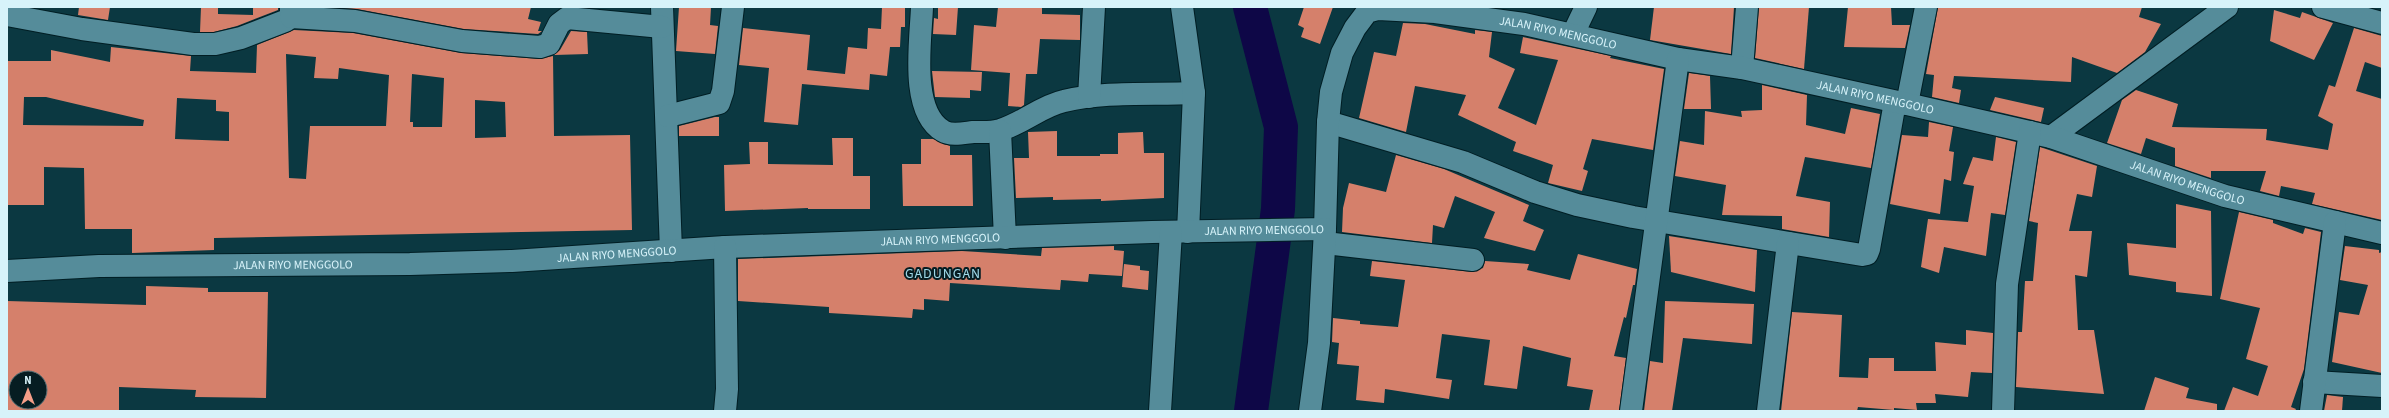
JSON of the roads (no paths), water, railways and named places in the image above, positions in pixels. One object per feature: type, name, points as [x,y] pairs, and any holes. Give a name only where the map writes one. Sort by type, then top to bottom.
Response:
[{"type":"street","points":[[668,116],[719,103],[723,91],[733,7]]},
{"type":"street","points":[[922,7],[918,56],[922,95],[926,108],[935,124],[943,131],[953,134],[1000,131],[1063,101],[1089,97],[1194,93]]},
{"type":"street","points":[[1089,97],[1094,7]]},
{"type":"street","points":[[1160,411],[1194,93],[1182,7]]},
{"type":"street","points":[[1573,34],[1586,7]]},
{"type":"street","points":[[1742,68],[1747,7]]},
{"type":"street","points":[[1328,122],[1463,162],[1535,192],[1577,205],[1656,221],[1859,255],[1867,254],[1901,103],[1926,7]]},
{"type":"street","points":[[2052,137],[2227,7]]},
{"type":"street","points":[[2323,7],[2382,23]]},
{"type":"street","name":"JALAN RIYO MENGGOLO","points":[[7,271],[99,266],[512,261],[725,247],[1179,232],[1241,231],[1322,234],[1331,92],[1342,53],[1359,22],[1368,10],[1378,9],[1435,12],[1485,18],[1573,34],[1678,59],[1742,68],[1901,103],[2052,137],[2225,196],[2382,233]]},
{"type":"street","points":[[7,15],[82,29],[193,44],[215,44],[241,38],[291,12],[355,21],[462,41],[540,47],[549,44],[559,24],[567,18],[662,17],[668,116],[671,251]]},
{"type":"street","points":[[1631,411],[1678,59]]},
{"type":"street","points":[[1000,131],[1005,238]]},
{"type":"street","points":[[2004,411],[2007,284],[2030,132]]},
{"type":"street","points":[[2310,411],[2335,222]]},
{"type":"street","points":[[1313,410],[1319,343],[1322,234],[1473,260]]},
{"type":"street","points":[[1768,411],[1788,243]]},
{"type":"street","points":[[725,247],[727,389],[725,411]]},
{"type":"street","points":[[2314,382],[2382,386]]},
{"type":"waterway","points":[[1250,7],[1281,127],[1278,209],[1251,411]]},
{"type":"district","name":"GADUNGAN","points":[[943,273]]}]
